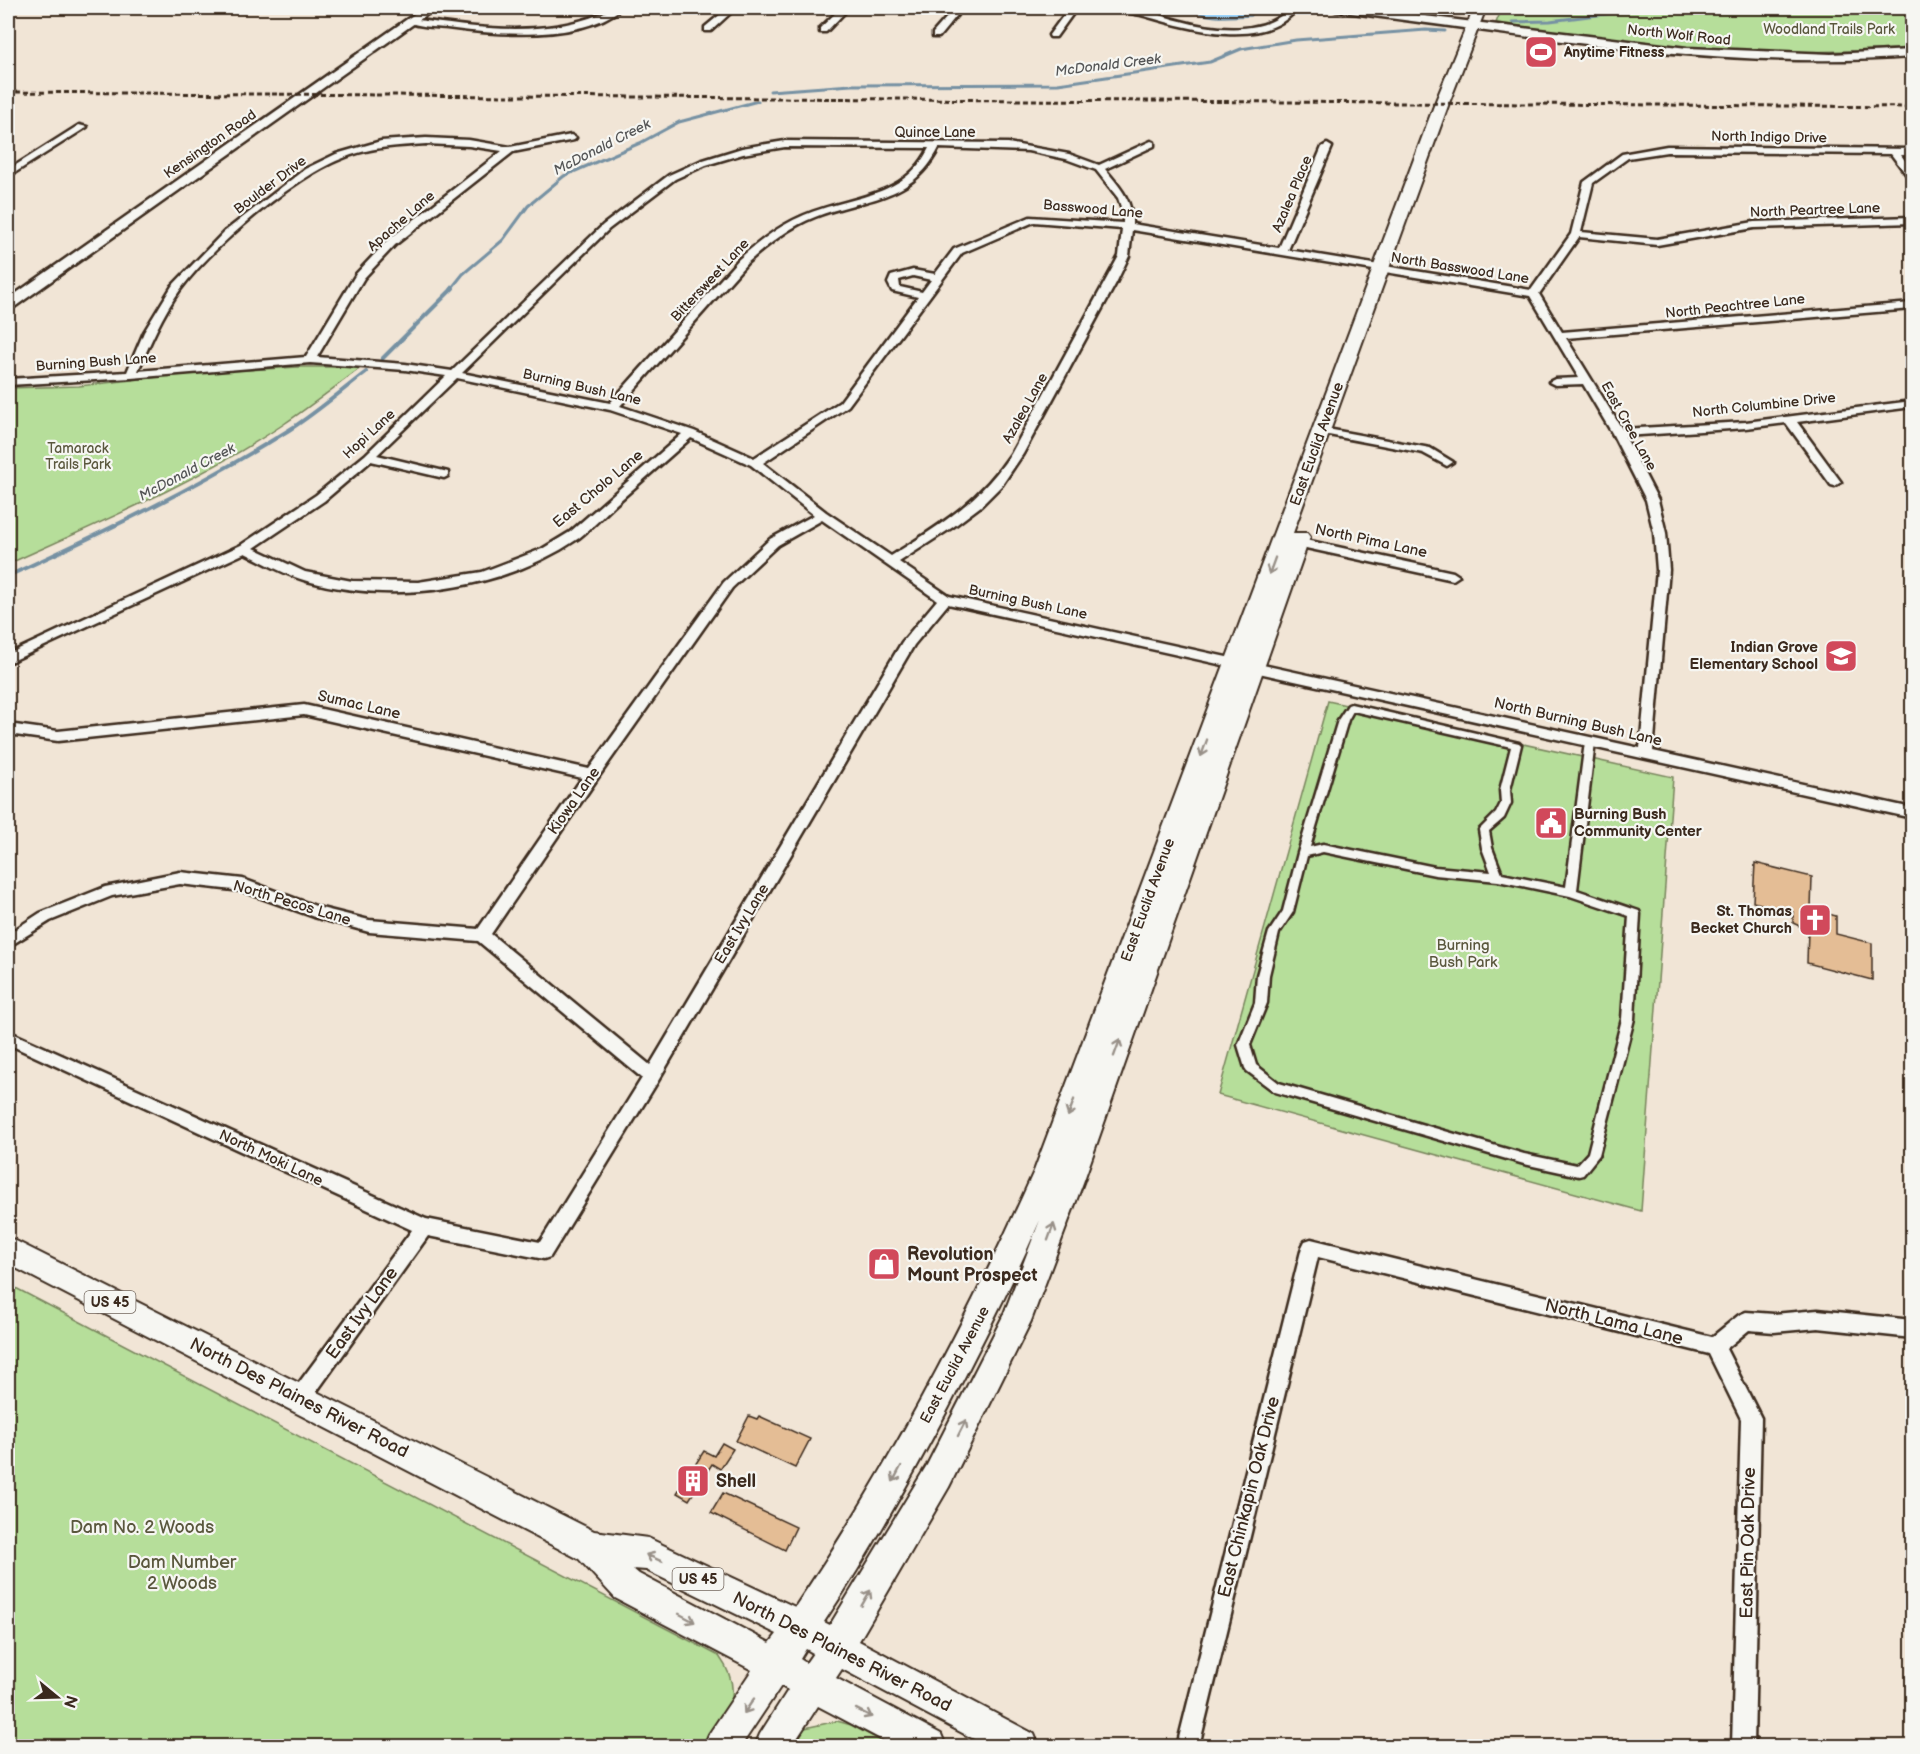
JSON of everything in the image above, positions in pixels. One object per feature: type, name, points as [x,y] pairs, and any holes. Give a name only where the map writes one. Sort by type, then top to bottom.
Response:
[{"type":"main road","name":"Kensington Road","points":[[8,305],[430,8]]},
{"type":"main road","name":"North Wolf Road","points":[[1336,8],[1483,17],[1687,52],[1831,58],[1912,54]]},
{"type":"main road","name":"East Euclid Avenue","points":[[721,1746],[801,1628],[889,1488],[998,1284],[1048,1171],[1244,665],[1483,17]]},
{"type":"main road","name":"East Euclid Avenue","points":[[772,1746],[836,1648],[938,1476],[1016,1321],[1066,1190],[1244,665]]},
{"type":"main road","name":"North Des Plaines River Road","points":[[8,1250],[591,1547],[648,1554],[801,1628],[1022,1746]]},
{"type":"main road","name":"North Des Plaines River Road","points":[[591,1547],[627,1586],[929,1746]]},
{"type":"street","points":[[411,21],[476,29],[539,30],[586,26],[618,8]]},
{"type":"street","points":[[708,29],[732,8]]},
{"type":"street","points":[[823,30],[845,8]]},
{"type":"street","points":[[936,35],[959,8]]},
{"type":"street","points":[[1053,35],[1073,8]]},
{"type":"street","points":[[1118,8],[1150,13],[1194,27],[1230,30],[1274,23],[1290,14],[1294,8]]},
{"type":"street","points":[[8,174],[82,126]]},
{"type":"street","name":"Boulder Drive","points":[[131,375],[149,332],[176,288],[227,234],[308,171],[339,156],[381,144],[437,141],[469,143],[510,150],[571,138]]},
{"type":"street","name":"Quince Lane","points":[[703,163],[742,151],[785,144],[1028,148],[1099,168]]},
{"type":"street","points":[[1128,226],[1128,213],[1123,196],[1099,168],[1151,144]]},
{"type":"street","name":"Bittersweet Lane","points":[[613,407],[743,261],[765,242],[811,215],[877,197],[897,188],[930,161],[935,146]]},
{"type":"street","name":"Azalea Place","points":[[1282,252],[1327,147]]},
{"type":"street","name":"North Indigo Drive","points":[[1625,156],[1677,149],[1912,152]]},
{"type":"street","name":"Apache Lane","points":[[310,360],[360,276],[391,243],[510,150]]},
{"type":"street","points":[[1534,294],[1576,234],[1589,182],[1625,156],[1613,150]]},
{"type":"street","points":[[1894,153],[1912,176]]},
{"type":"street","name":"Hopi Lane","points":[[8,659],[245,548],[320,498],[369,457],[606,227],[672,177],[703,163]]},
{"type":"street","name":"Basswood Lane","points":[[755,463],[844,404],[958,251],[1034,219],[1128,226],[1388,270]]},
{"type":"street","name":"North Peartree Lane","points":[[1576,234],[1618,240],[1657,242],[1754,225],[1912,220]]},
{"type":"street","name":"Azalea Lane","points":[[892,561],[949,524],[977,503],[998,482],[1017,454],[1111,283],[1124,256],[1128,226]]},
{"type":"street","name":"North Basswood Lane","points":[[1388,270],[1534,294]]},
{"type":"street","points":[[925,296],[896,289],[893,283],[895,278],[913,273],[938,278]]},
{"type":"street","name":"East Cree Lane","points":[[1534,294],[1561,335],[1618,433],[1652,500],[1660,534],[1663,570],[1646,755]]},
{"type":"street","name":"North Peachtree Lane","points":[[1561,335],[1651,331],[1801,314],[1912,306]]},
{"type":"street","name":"Burning Bush Lane","points":[[8,381],[131,375],[310,360],[405,367],[453,374],[613,407],[690,433],[755,463],[822,514],[945,599],[1244,665]]},
{"type":"street","points":[[1555,382],[1587,381]]},
{"type":"street","name":"North Columbine Drive","points":[[1618,433],[1746,425],[1912,404]]},
{"type":"street","points":[[1790,419],[1835,482]]},
{"type":"street","points":[[1330,432],[1426,450],[1446,462]]},
{"type":"street","name":"East Cholo Lane","points":[[245,548],[288,570],[318,580],[362,586],[416,586],[455,581],[498,570],[540,555],[574,534],[690,433]]},
{"type":"street","points":[[369,457],[444,474]]},
{"type":"street","name":"Kiowa Lane","points":[[482,934],[728,585],[774,542],[822,514]]},
{"type":"street","name":"North Pima Lane","points":[[1290,541],[1453,576]]},
{"type":"street","name":"East Ivy Lane","points":[[544,1251],[652,1076],[909,642],[945,599]]},
{"type":"street","name":"North Burning Bush Lane","points":[[1244,665],[1912,813]]},
{"type":"street","points":[[1303,854],[1323,848],[1435,871],[1498,876],[1572,892],[1635,914],[1628,1019],[1593,1155],[1579,1171],[1524,1159],[1275,1087],[1251,1068],[1244,1045],[1261,1003],[1263,975],[1274,932],[1288,912],[1303,854],[1343,720],[1351,707],[1516,745],[1505,790],[1506,803],[1500,815],[1484,830],[1483,843],[1498,876]]},
{"type":"street","name":"Sumac Lane","points":[[8,729],[58,736],[304,710],[592,775]]},
{"type":"street","points":[[1572,892],[1590,742]]},
{"type":"street","name":"North Pecos Lane","points":[[8,941],[45,917],[110,891],[180,879],[243,885],[319,914],[369,926],[482,934]]},
{"type":"street","points":[[482,934],[652,1076]]},
{"type":"street","name":"North Moki Lane","points":[[8,1037],[424,1227],[544,1251]]},
{"type":"street","name":"East Ivy Lane","points":[[300,1398],[424,1227]]},
{"type":"street","name":"North Lama Lane","points":[[1311,1247],[1715,1347]]},
{"type":"street","name":"East Chinkapin Oak Drive","points":[[1188,1746],[1311,1247]]},
{"type":"street","points":[[1715,1347],[1746,1321],[1774,1323],[1818,1319],[1912,1329]]},
{"type":"street","name":"East Pin Oak Drive","points":[[1715,1347],[1751,1418],[1743,1746]]},
{"type":"green space","name":"Woodland Trails Park","points":[[1502,8],[1912,8],[1912,48],[1785,52],[1681,47],[1496,23]]},
{"type":"green space","name":"Tamarack Trails Park","points":[[298,367],[362,367],[284,424],[218,464],[149,500],[8,564],[8,388],[79,386],[193,373]]},
{"type":"green space","name":"Burning Bush Park","points":[[1328,701],[1673,777],[1641,1211],[1218,1095]]},
{"type":"green space","name":"Dam Number 2 Woods","points":[[8,1284],[719,1656],[727,1669],[732,1692],[731,1702],[722,1724],[707,1746],[8,1746]]},
{"type":"green space","points":[[837,1721],[851,1725],[891,1746],[789,1746],[805,1728]]},
{"type":"water","points":[[1232,7],[1254,13],[1251,16],[1218,17],[1185,8]]},
{"type":"building","name":"St. Thomas Becket Church","points":[[1755,863],[1812,877],[1811,909],[1836,916],[1836,934],[1872,943],[1872,980],[1807,963],[1808,930],[1793,923],[1793,912],[1753,902]]},
{"type":"building","name":"Shell","points":[[749,1416],[757,1419],[759,1416],[810,1439],[795,1468],[736,1441]]},
{"type":"building","name":"Shell","points":[[722,1443],[733,1449],[720,1469],[712,1464],[689,1500],[677,1493],[704,1451],[714,1456]]},
{"type":"building","name":"Shell","points":[[723,1493],[796,1527],[785,1550],[711,1513]]},
{"type":"waterway","name":"McDonald Creek","points":[[1512,22],[1550,21],[1652,8]]},
{"type":"waterway","name":"McDonald Creek","points":[[770,91],[851,85],[1058,84],[1210,62],[1241,49],[1296,40],[1426,30],[1445,31]]},
{"type":"waterway","name":"McDonald Creek","points":[[451,289],[463,274],[503,240],[528,206],[564,176],[640,143],[679,122],[758,101]]},
{"type":"waterway","name":"McDonald Creek","points":[[382,359],[453,288]]},
{"type":"waterway","name":"McDonald Creek","points":[[8,576],[116,525],[255,451],[319,409],[366,372]]},
{"type":"railway","points":[[8,92],[1912,107]]},
{"type":"place","name":"Anytime Fitness","points":[[1541,52]]},
{"type":"place","name":"Indian Grove Elementary School","points":[[1841,656]]},
{"type":"place","name":"Burning Bush Community Center","points":[[1551,823]]},
{"type":"place","name":"St. Thomas Becket Church","points":[[1815,920]]},
{"type":"place","name":"Revolution Mount Prospect","points":[[884,1264]]},
{"type":"place","name":"Shell","points":[[693,1481]]},
{"type":"park label","name":"Dam No. 2 Woods","points":[[142,1527]]}]
